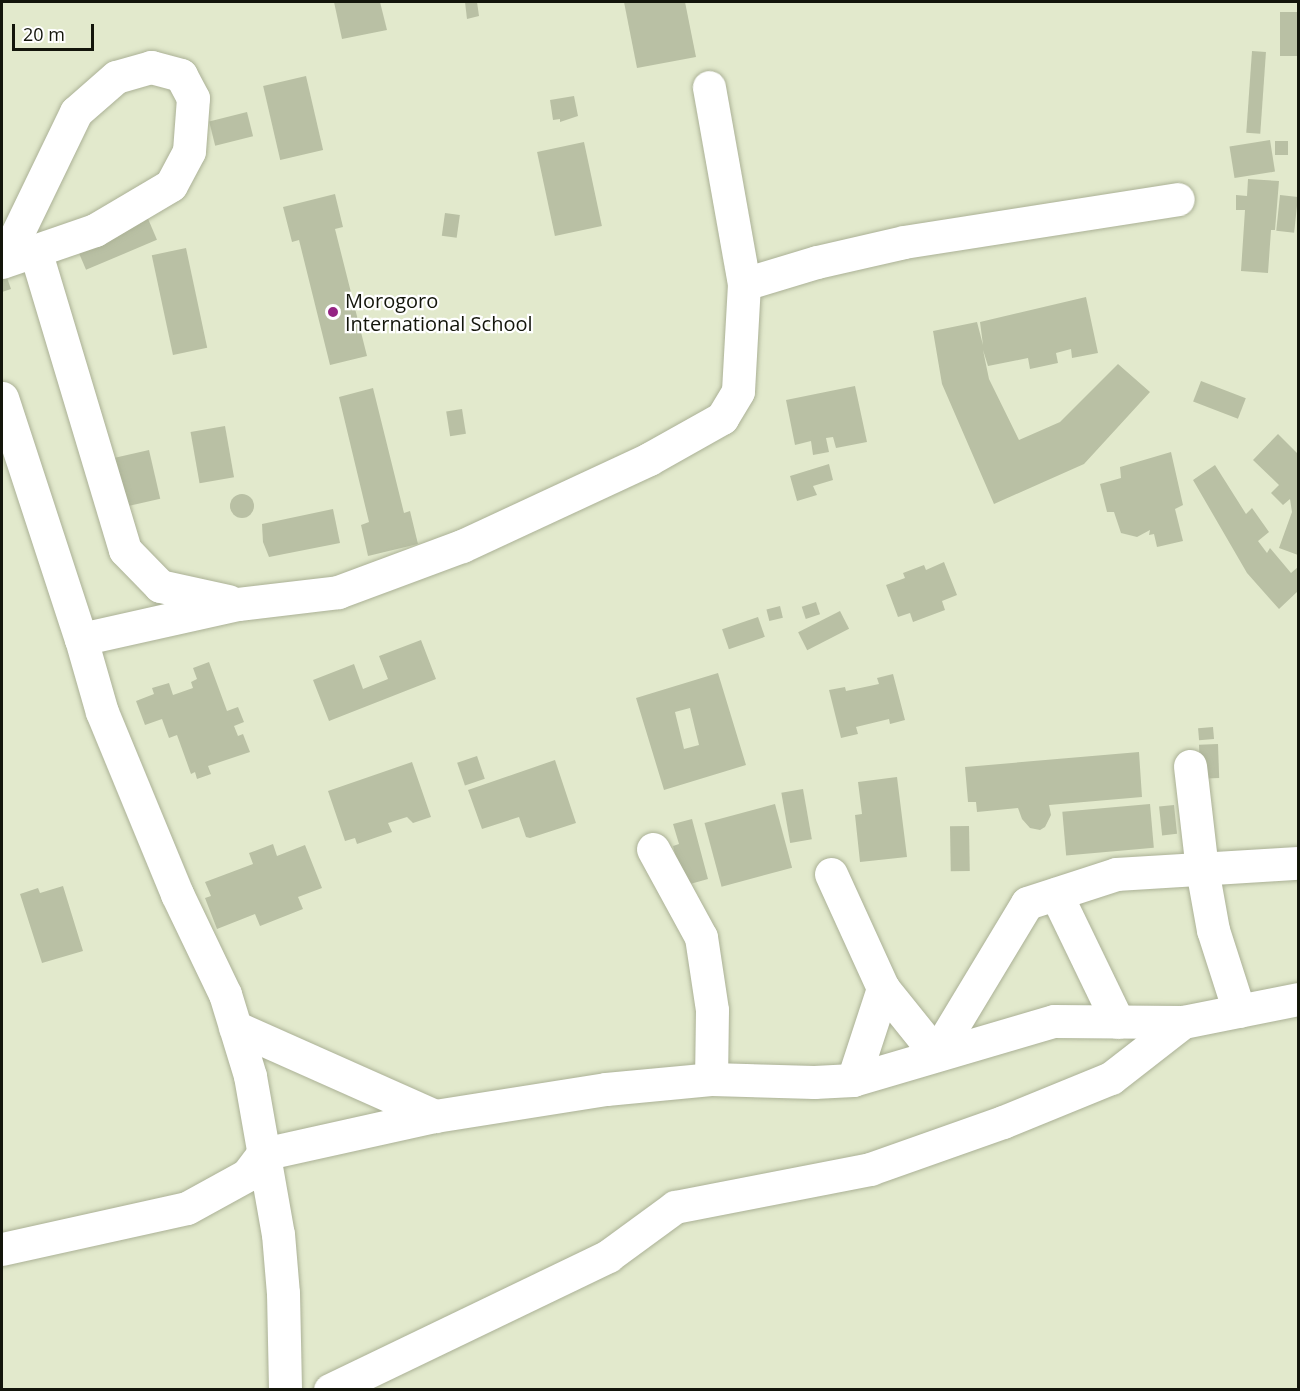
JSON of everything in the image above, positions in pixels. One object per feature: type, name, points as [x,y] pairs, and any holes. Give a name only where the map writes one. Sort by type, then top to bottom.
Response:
[{"type":"street","points":[[151,67],[182,75],[193,98],[189,151],[171,185],[95,230],[3,261],[76,112],[116,76],[151,67]]},
{"type":"street","points":[[81,639],[238,604],[338,592],[462,546],[649,459],[722,418],[738,391],[744,284],[709,87]]},
{"type":"street","points":[[744,284],[817,262],[904,242],[1178,199]]},
{"type":"street","points":[[35,250],[125,550],[160,586],[238,604]]},
{"type":"street","points":[[2,398],[81,639],[102,712],[177,894],[225,994],[250,1076],[278,1233],[283,1293],[285,1389]]},
{"type":"street","points":[[1190,766],[1202,869],[1213,930],[1239,1011]]},
{"type":"street","points":[[653,849],[701,937],[712,1010],[711,1079]]},
{"type":"street","points":[[936,1054],[1027,903],[1116,874],[1299,863]]},
{"type":"street","points":[[831,874],[883,988],[936,1054]]},
{"type":"street","points":[[1056,894],[1118,1022]]},
{"type":"street","points":[[853,1080],[883,988]]},
{"type":"street","points":[[2,1249],[187,1208],[247,1175],[263,1154],[435,1116],[606,1089],[711,1079],[814,1082],[853,1080],[1054,1021],[1184,1022],[1299,999]]},
{"type":"street","points":[[330,1389],[608,1256],[675,1207],[870,1169],[1004,1122],[1111,1078],[1184,1022]]},
{"type":"street","points":[[235,1027],[435,1116]]},
{"type":"building","points":[[334,2],[380,2],[387,30],[342,39]]},
{"type":"building","points":[[465,2],[477,2],[479,16],[467,19]]},
{"type":"building","points":[[624,2],[685,2],[696,57],[637,68]]},
{"type":"building","points":[[1280,12],[1298,12],[1298,56],[1280,56]]},
{"type":"building","points":[[1252,51],[1266,52],[1260,134],[1246,133]]},
{"type":"building","points":[[306,76],[323,150],[280,160],[263,86]]},
{"type":"building","points":[[574,96],[578,116],[560,122],[560,119],[553,120],[550,100]]},
{"type":"building","points":[[247,112],[253,136],[215,146],[209,121]]},
{"type":"building","points":[[1270,140],[1275,172],[1235,178],[1230,146]]},
{"type":"building","points":[[1275,141],[1288,141],[1288,155],[1275,155]]},
{"type":"building","points":[[584,142],[602,226],[555,236],[537,152]]},
{"type":"building","points":[[1248,179],[1279,181],[1275,230],[1271,230],[1268,273],[1241,271],[1245,210],[1236,210],[1236,195],[1247,196]]},
{"type":"building","points":[[335,194],[343,227],[335,229],[367,356],[330,365],[299,240],[292,242],[283,207]]},
{"type":"building","points":[[1280,195],[1298,197],[1294,233],[1276,231]]},
{"type":"building","points":[[445,213],[460,215],[457,238],[442,236]]},
{"type":"building","points":[[146,214],[157,240],[86,270],[75,244]]},
{"type":"building","points":[[186,248],[207,348],[173,355],[152,255]]},
{"type":"building","points":[[5,272],[11,289],[2,292],[2,273]]},
{"type":"building","points":[[1086,297],[1098,353],[1072,358],[1071,349],[1056,353],[1058,363],[1030,369],[1028,358],[988,366],[983,350],[989,379],[1019,440],[1060,422],[1118,364],[1150,392],[1084,464],[994,504],[942,384],[933,331],[977,322],[983,345],[980,322]]},
{"type":"building","points":[[1201,381],[1246,398],[1238,419],[1193,402]]},
{"type":"building","points":[[855,386],[867,442],[836,448],[833,437],[826,438],[829,452],[813,455],[811,441],[795,445],[786,400]]},
{"type":"building","points":[[373,388],[404,513],[410,511],[418,544],[368,556],[361,525],[369,522],[339,397]]},
{"type":"building","points":[[462,409],[466,434],[450,436],[446,412]]},
{"type":"building","points":[[225,426],[234,477],[200,483],[191,432]]},
{"type":"building","points":[[1278,434],[1298,454],[1298,555],[1279,548],[1292,512],[1290,499],[1283,505],[1271,493],[1279,485],[1253,460]]},
{"type":"building","points":[[149,450],[160,499],[125,507],[114,458]]},
{"type":"building","points":[[1171,452],[1183,505],[1175,509],[1183,541],[1157,547],[1154,534],[1149,535],[1150,530],[1137,537],[1121,533],[1114,512],[1107,512],[1100,484],[1121,478],[1120,467]]},
{"type":"building","points":[[829,464],[833,480],[813,486],[817,495],[797,501],[790,476]]},
{"type":"building","points":[[1215,465],[1246,514],[1252,508],[1269,532],[1258,541],[1267,553],[1270,548],[1291,573],[1298,567],[1298,591],[1279,609],[1247,573],[1193,480]]},
{"type":"building","points":[[242,494],[247,495],[253,501],[253,511],[247,517],[242,518],[237,517],[231,511],[230,506],[231,501],[237,495]]},
{"type":"building","points":[[333,509],[340,543],[269,557],[263,542],[262,524]]},
{"type":"building","points":[[944,562],[957,595],[942,601],[945,610],[913,622],[910,613],[898,617],[886,585],[905,578],[903,573],[924,565],[926,570]]},
{"type":"building","points":[[816,602],[820,614],[806,619],[802,607]]},
{"type":"building","points":[[780,606],[783,618],[769,621],[766,609]]},
{"type":"building","points":[[840,611],[849,629],[807,650],[798,632]]},
{"type":"building","points":[[758,617],[765,637],[729,649],[722,629]]},
{"type":"building","points":[[421,640],[436,679],[329,721],[313,680],[354,664],[363,689],[388,679],[379,656]]},
{"type":"building","points":[[209,662],[227,711],[238,707],[244,722],[234,726],[238,736],[243,734],[250,752],[208,766],[211,774],[197,779],[195,772],[191,774],[177,735],[169,738],[162,719],[145,725],[136,701],[154,694],[152,688],[169,683],[173,695],[193,688],[191,682],[197,679],[193,668]]},
{"type":"building","points":[[718,673],[746,765],[664,790],[636,698]],"holes":[[[690,708],[699,745],[684,749],[675,712]]]},
{"type":"building","points":[[893,674],[905,720],[890,724],[889,719],[856,727],[858,734],[841,738],[829,690],[845,687],[846,691],[879,684],[877,678]]},
{"type":"building","points":[[1213,727],[1214,739],[1199,740],[1198,728]]},
{"type":"building","points":[[1218,744],[1219,778],[1200,779],[1199,745]]},
{"type":"building","points":[[1139,752],[1142,797],[1049,805],[1051,815],[1045,827],[1040,830],[1030,828],[1022,819],[1018,808],[977,812],[976,802],[968,802],[965,767]]},
{"type":"building","points":[[477,756],[485,779],[465,786],[457,763]]},
{"type":"building","points":[[555,760],[576,823],[530,838],[526,837],[519,817],[482,829],[468,790]]},
{"type":"building","points":[[412,762],[431,817],[413,823],[407,817],[388,823],[392,832],[357,844],[355,838],[345,841],[328,791]]},
{"type":"building","points":[[897,777],[907,857],[860,862],[855,815],[862,814],[858,782]]},
{"type":"building","points":[[803,789],[812,839],[790,843],[781,793]]},
{"type":"building","points":[[775,804],[792,868],[722,887],[704,823]]},
{"type":"building","points":[[1150,804],[1154,848],[1066,856],[1062,812]]},
{"type":"building","points":[[1174,805],[1177,834],[1162,835],[1159,807]]},
{"type":"building","points":[[692,819],[708,879],[683,886],[673,846],[679,844],[673,824]]},
{"type":"building","points":[[950,826],[969,826],[970,871],[951,871]]},
{"type":"building","points":[[273,844],[277,856],[305,845],[322,888],[298,897],[303,909],[260,926],[255,914],[217,929],[205,898],[211,896],[205,882],[253,864],[249,853]]},
{"type":"building","points":[[63,886],[83,951],[42,963],[20,894],[38,888],[40,893]]},
{"type":"place","name":"Morogoro International School","points":[[333,312]]}]
